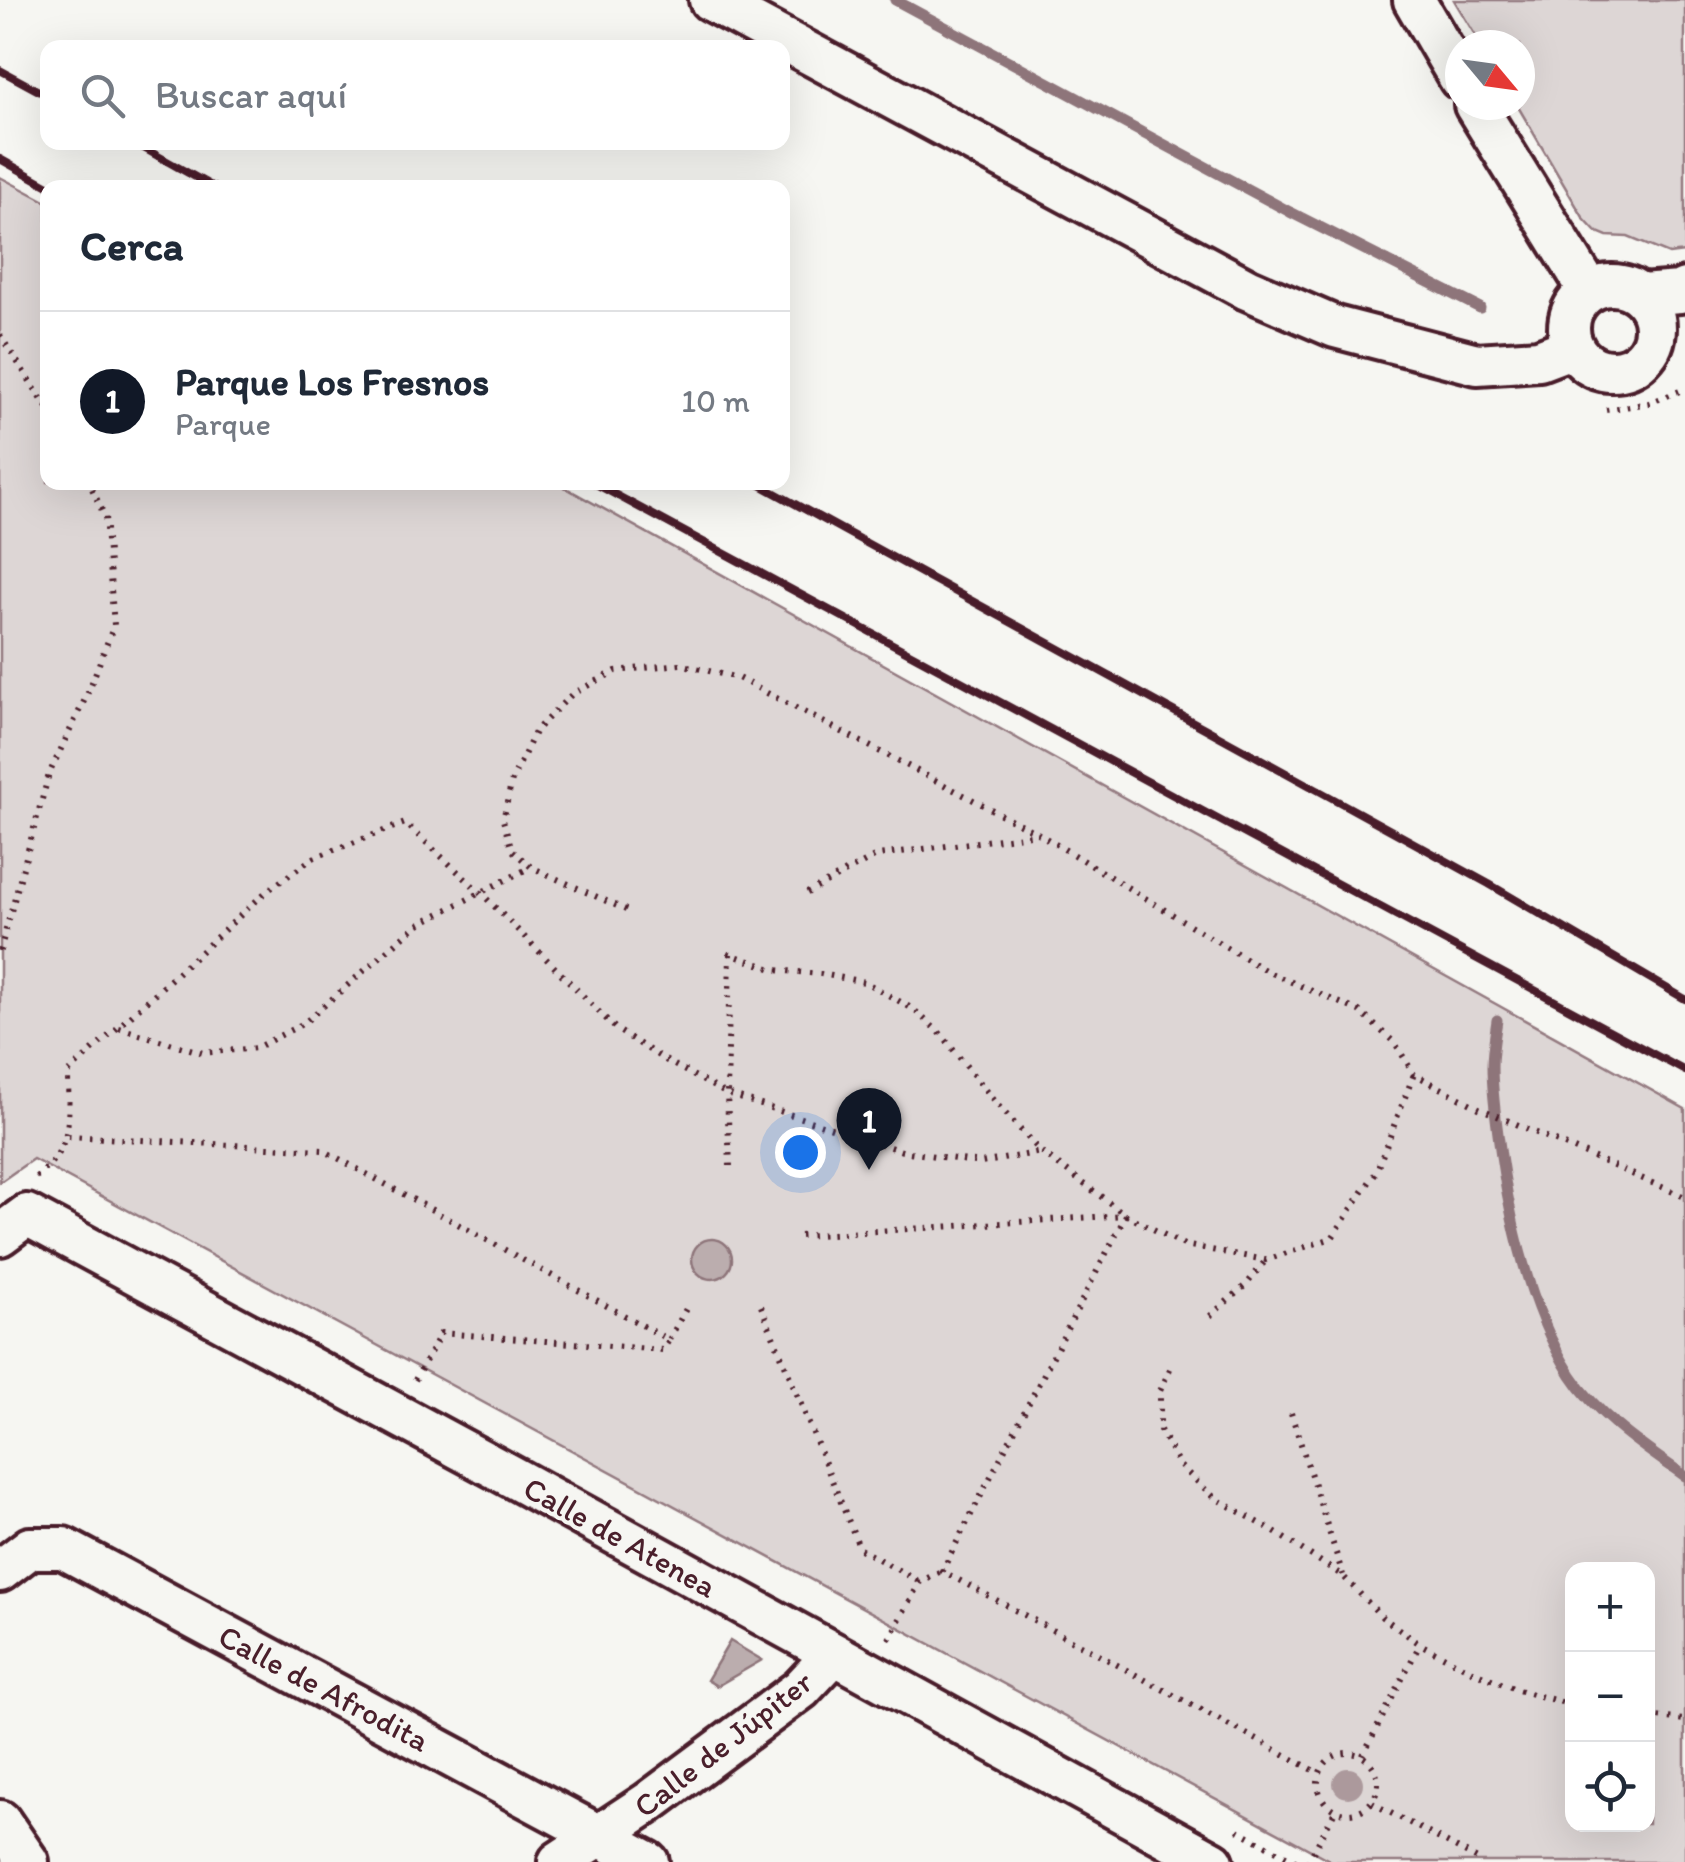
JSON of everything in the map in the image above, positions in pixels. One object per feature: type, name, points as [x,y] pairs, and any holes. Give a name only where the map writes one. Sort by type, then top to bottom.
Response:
[{"type":"street","points":[[710,0],[784,40]]},
{"type":"street","points":[[1414,0],[1445,53]]},
{"type":"street","points":[[790,43],[1247,289],[1335,327],[1476,364],[1539,360],[1573,347]]},
{"type":"street","points":[[1485,120],[1589,290]]},
{"type":"street","points":[[1616,284],[1630,288],[1650,308],[1667,343],[1621,371],[1592,367],[1573,347],[1568,322],[1579,298],[1589,290],[1616,284]]},
{"type":"street","points":[[1641,296],[1685,289]]},
{"type":"street","name":"Calle de Atenea","points":[[20,1210],[1212,1862]]},
{"type":"street","name":"Calle de Afrodita","points":[[0,1571],[30,1548],[63,1548],[648,1862]]},
{"type":"street","name":"Calle de Júpiter","points":[[559,1862],[648,1803],[802,1688],[833,1655]]},
{"type":"street","points":[[0,1820],[28,1862]]},
{"type":"path","points":[[0,335],[40,398]]},
{"type":"path","points":[[1606,410],[1650,403],[1685,389]]},
{"type":"path","points":[[0,952],[50,774],[114,626],[105,517],[93,490]]},
{"type":"path","points":[[626,910],[531,867],[512,850],[503,820],[512,780],[536,730],[572,694],[616,671],[680,664],[738,678],[1039,834],[1268,972],[1359,1011],[1395,1043],[1414,1074],[1478,1108],[1685,1197]]},
{"type":"path","points":[[20,1210],[68,1136],[68,1074],[267,891],[314,858],[406,823],[616,1028],[727,1094],[902,1151],[981,1163],[1041,1152]]},
{"type":"path","points":[[807,894],[878,855],[1039,834]]},
{"type":"path","points":[[119,1028],[203,1053],[256,1048],[304,1023],[418,925],[531,867]]},
{"type":"path","points":[[730,1166],[730,954],[775,970],[865,982],[912,1008],[940,1033],[1041,1152],[1126,1215],[1184,1245],[1266,1260],[1332,1238],[1376,1172],[1414,1074]]},
{"type":"path","points":[[68,1136],[322,1150],[670,1340]]},
{"type":"path","points":[[800,1236],[1126,1215]]},
{"type":"path","points":[[889,1639],[920,1582],[942,1571],[1126,1215]]},
{"type":"path","points":[[1210,1316],[1247,1284],[1266,1260]]},
{"type":"path","points":[[414,1384],[441,1333],[663,1350],[688,1306]]},
{"type":"path","points":[[761,1306],[860,1549],[920,1582]]},
{"type":"path","points":[[1170,1369],[1160,1391],[1160,1430],[1180,1466],[1215,1498],[1344,1576],[1382,1617],[1420,1644],[1518,1690],[1565,1703]]},
{"type":"path","points":[[1292,1412],[1344,1576]]},
{"type":"path","points":[[942,1571],[1319,1773]]},
{"type":"path","points":[[1363,1755],[1420,1644]]},
{"type":"path","points":[[1655,1717],[1685,1720]]},
{"type":"path","points":[[1346,1752],[1363,1755],[1376,1768],[1380,1786],[1372,1803],[1362,1811],[1348,1814],[1335,1810],[1324,1801],[1318,1788],[1319,1773],[1329,1758],[1346,1752]]},
{"type":"path","points":[[1372,1803],[1483,1862]]},
{"type":"path","points":[[1308,1862],[1335,1810]]},
{"type":"shaded area","points":[[1454,0],[1685,0],[1685,252],[1669,254],[1628,237],[1595,231],[1526,120],[1535,120],[1535,30],[1472,30]]},
{"type":"shaded area","points":[[0,177],[40,198],[40,490],[570,490],[1685,1109],[1685,1862],[1333,1862],[33,1159],[0,1182]]},
{"type":"shaded area","points":[[712,1239],[726,1245],[732,1259],[726,1273],[712,1279],[698,1273],[692,1259],[698,1245]]},
{"type":"shaded area","points":[[730,1641],[762,1660],[717,1686],[707,1680]]},
{"type":"waterway","points":[[895,0],[1290,212],[1480,308]]},
{"type":"waterway","points":[[1497,1020],[1492,1075],[1502,1164],[1522,1259],[1543,1320],[1571,1375],[1595,1405],[1623,1431],[1685,1476]]},
{"type":"railway","points":[[0,70],[40,92]]},
{"type":"railway","points":[[147,150],[201,180]]},
{"type":"railway","points":[[0,159],[40,181]]},
{"type":"railway","points":[[607,490],[1685,1071]]},
{"type":"railway","points":[[770,490],[1489,884],[1685,999]]},
{"type":"place","name":"Parque Los Fresnos","points":[[869,1170]]}]
